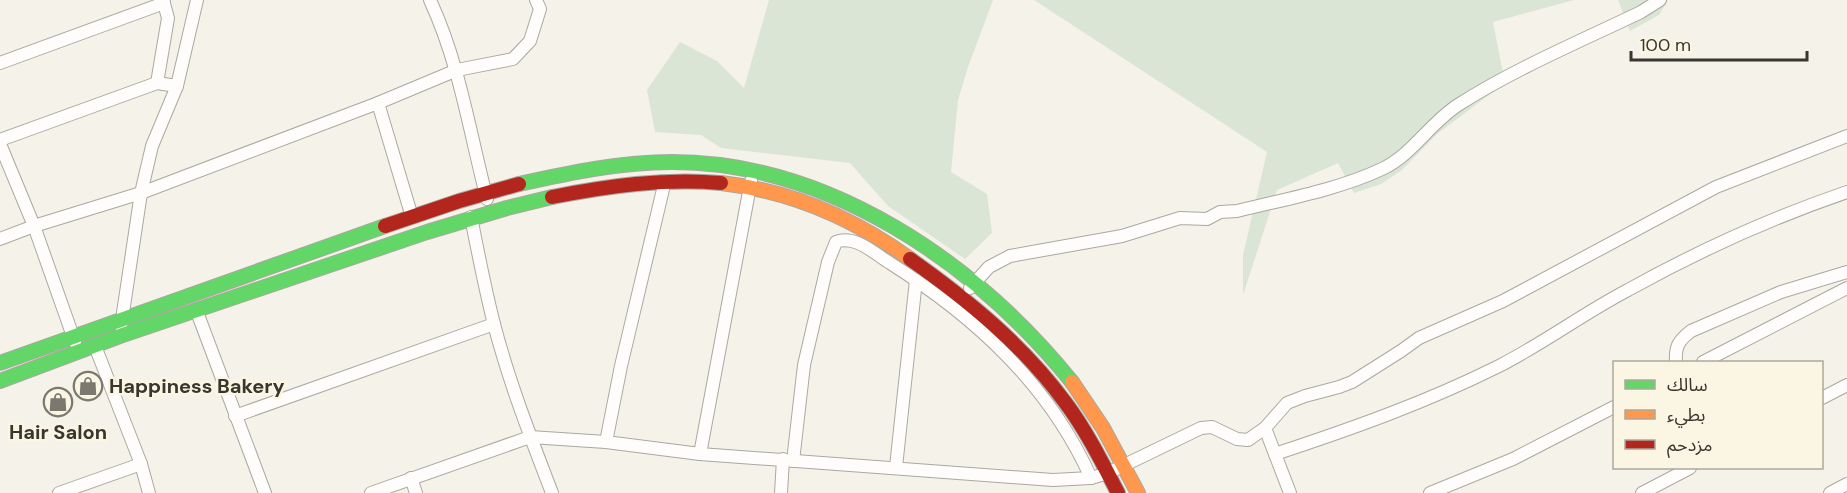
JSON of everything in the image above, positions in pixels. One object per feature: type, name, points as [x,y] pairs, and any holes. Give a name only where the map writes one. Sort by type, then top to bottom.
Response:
[{"type":"main road","points":[[0,363],[412,217],[486,195],[545,180],[621,165],[687,163],[753,170],[809,186],[851,203],[896,228],[974,283],[1025,328],[1070,379],[1108,436],[1138,493]]},
{"type":"main road","points":[[0,381],[120,336],[197,312],[490,211],[580,190],[665,181],[722,182],[782,194],[844,217],[870,231],[918,273],[963,298],[1013,341],[1043,373],[1076,416],[1118,493]]},
{"type":"main road","points":[[844,217],[851,203]]},
{"type":"main road","points":[[918,273],[930,251]]},
{"type":"street","points":[[120,336],[141,193],[152,147],[177,87],[197,0]]},
{"type":"street","points":[[430,0],[442,26],[457,70],[490,211]]},
{"type":"street","points":[[0,239],[34,225],[141,193],[378,103],[457,70],[513,59],[530,41],[540,9],[536,0]]},
{"type":"street","points":[[963,298],[989,267],[1010,256],[1122,236],[1180,218],[1208,219],[1220,212],[1237,211],[1344,183],[1383,169],[1403,155],[1457,106],[1641,12],[1660,0]]},
{"type":"street","points":[[0,63],[163,2],[168,18],[157,83]]},
{"type":"street","points":[[79,353],[34,225],[0,142],[157,83],[177,87]]},
{"type":"street","points":[[378,103],[412,217]]},
{"type":"street","points":[[371,493],[530,437],[606,442],[700,454],[896,467],[1052,487],[1091,478],[1124,466],[1201,429],[1212,427],[1237,439],[1248,440],[1265,428],[1287,403],[1340,387],[1352,381],[1419,338],[1503,302],[1716,187],[1847,136]]},
{"type":"street","points":[[700,454],[753,170]]},
{"type":"street","points":[[606,442],[621,366],[665,181]]},
{"type":"street","points":[[1275,454],[1397,410],[1498,366],[1554,336],[1625,291],[1740,232],[1847,192]]},
{"type":"street","points":[[471,217],[494,324],[530,437],[552,493]]},
{"type":"street","points":[[781,493],[804,365],[828,262],[836,242],[847,240],[860,244],[918,273],[1016,364],[1052,410],[1083,460],[1091,478]]},
{"type":"street","points":[[1676,361],[1676,350],[1680,340],[1691,331],[1781,292],[1847,272]]},
{"type":"street","points":[[896,467],[918,273]]},
{"type":"street","points":[[1707,361],[1847,288]]},
{"type":"street","points":[[197,312],[265,493]]},
{"type":"street","points":[[235,416],[494,324]]},
{"type":"street","points":[[95,346],[141,464],[149,493]]},
{"type":"street","points":[[1823,397],[1847,385]]},
{"type":"street","points":[[1430,493],[1513,459],[1613,408]]},
{"type":"street","points":[[1265,428],[1290,493]]},
{"type":"street","points":[[59,493],[141,464]]},
{"type":"street","points":[[1642,493],[1688,469]]},
{"type":"street","points":[[411,478],[417,493]]},
{"type":"street","points":[[1830,493],[1847,484]]},
{"type":"green space","points":[[769,0],[993,0],[958,100],[951,172],[987,194],[992,233],[965,259],[888,206],[850,163],[721,148],[701,135],[655,132],[647,90],[680,42],[717,61],[744,88]]},
{"type":"green space","points":[[1034,0],[1574,0],[1493,22],[1505,83],[1437,134],[1402,170],[1381,184],[1354,193],[1338,163],[1277,190],[1243,295],[1243,255],[1267,152]]},
{"type":"green space","points":[[1618,0],[1668,0],[1659,15],[1630,31]]},
{"type":"traffic: fast","points":[[519,184],[576,172],[653,162],[730,167],[787,180],[842,200],[895,227],[945,260],[991,297],[1034,338],[1072,382]]},
{"type":"traffic: fast","points":[[0,381],[120,336],[427,232],[552,197]]},
{"type":"traffic: fast","points":[[0,363],[385,226]]},
{"type":"traffic: slow","points":[[721,183],[772,192],[821,209],[866,231],[910,259]]},
{"type":"traffic: slow","points":[[1072,382],[1103,428],[1138,493]]},
{"type":"traffic: jam","points":[[552,197],[636,184],[721,183]]},
{"type":"traffic: jam","points":[[385,226],[519,184]]},
{"type":"traffic: jam","points":[[910,259],[993,324],[1049,381],[1073,413],[1118,493]]},
{"type":"place","name":"Happiness Bakery","points":[[88,386]]},
{"type":"place","name":"Hair Salon","points":[[58,402]]}]
